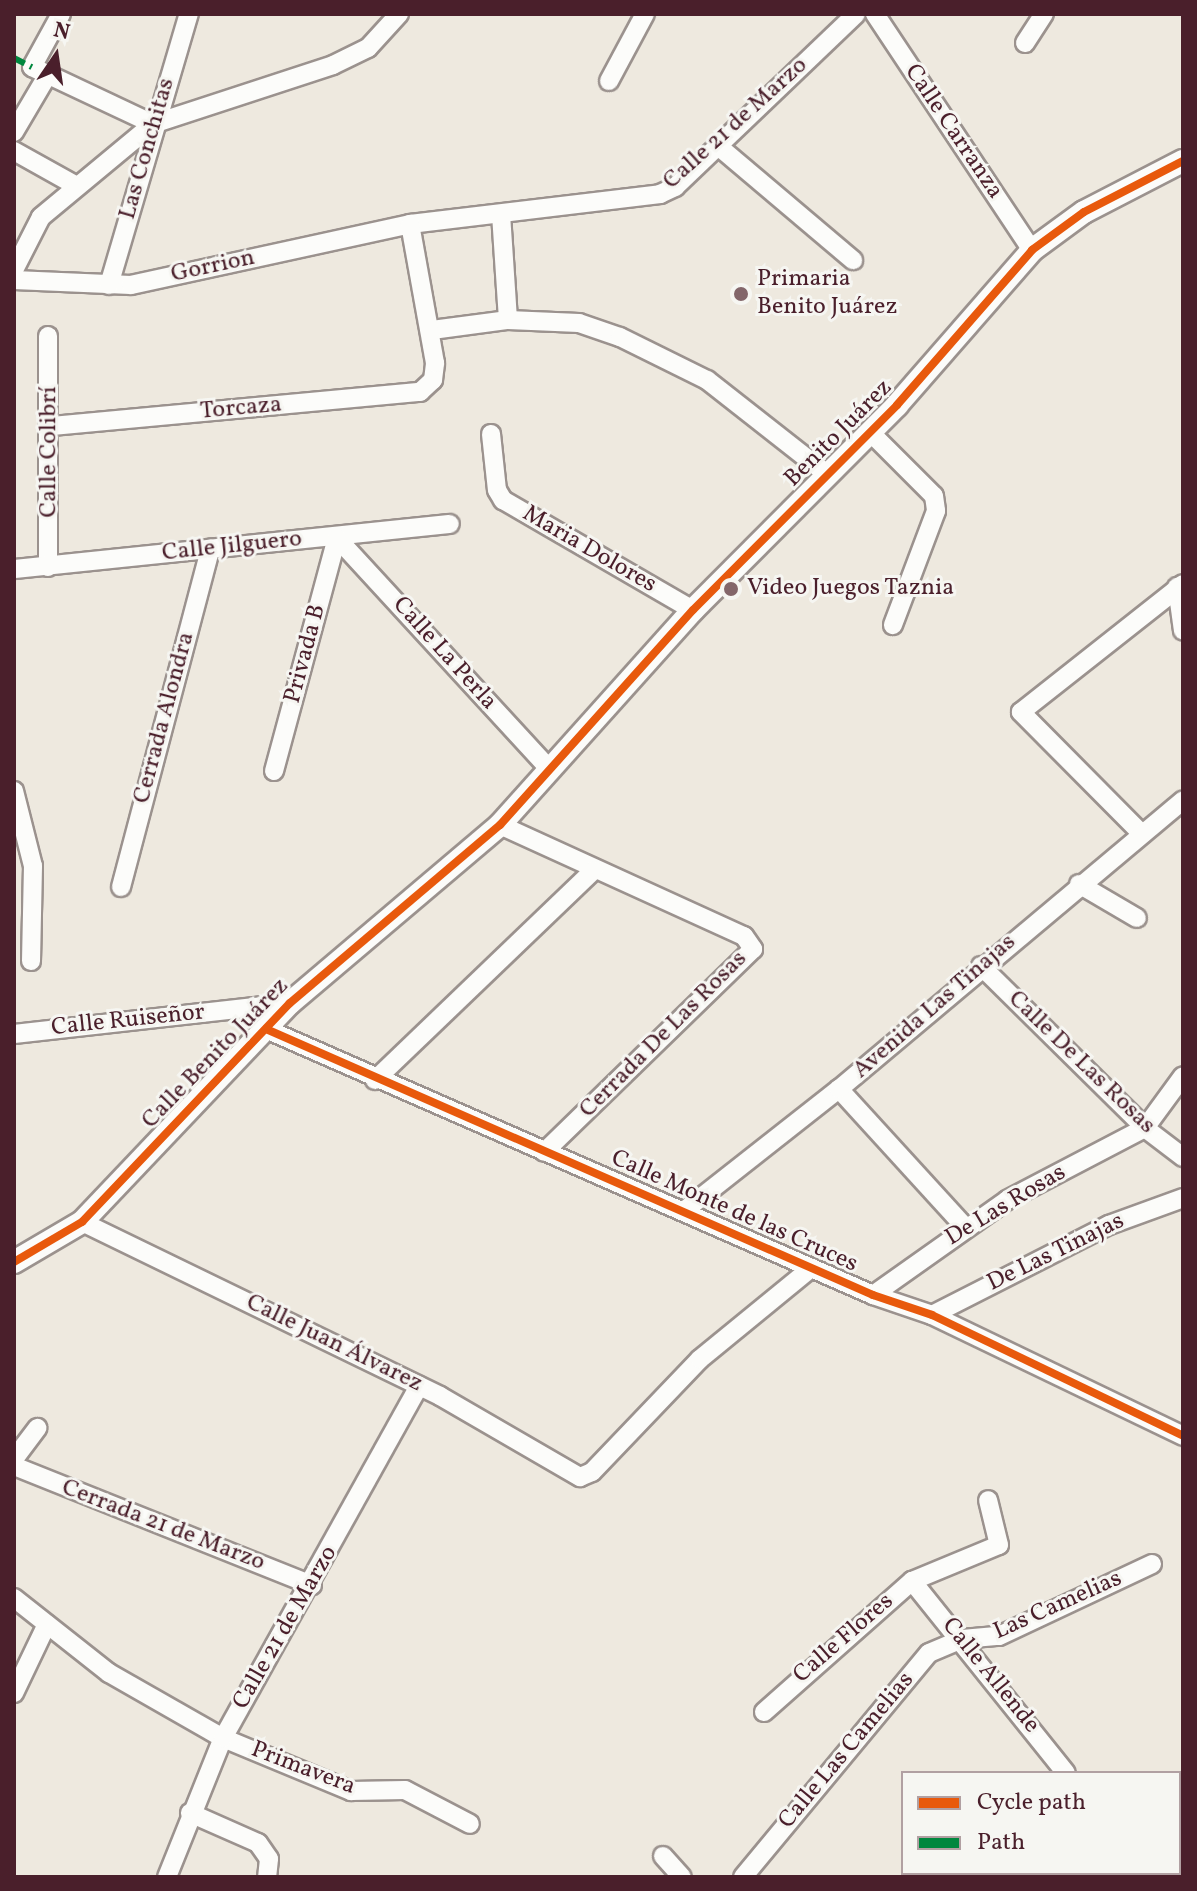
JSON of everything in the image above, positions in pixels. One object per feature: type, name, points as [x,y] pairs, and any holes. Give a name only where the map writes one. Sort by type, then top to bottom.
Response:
[{"type":"street","points":[[14,132],[61,14]]},
{"type":"street","name":"Las Conchitas","points":[[109,285],[153,124],[189,14]]},
{"type":"street","points":[[14,270],[34,227],[75,185],[153,124],[333,65],[368,48],[399,14]]},
{"type":"street","points":[[609,81],[645,14]]},
{"type":"street","name":"Calle 21 de Marzo","points":[[410,224],[660,194],[718,146],[856,14]]},
{"type":"street","name":"Calle Carranza","points":[[875,14],[1032,250]]},
{"type":"street","points":[[1025,43],[1044,14]]},
{"type":"street","points":[[39,71],[153,124]]},
{"type":"street","points":[[718,146],[853,260]]},
{"type":"street","points":[[14,151],[75,185]]},
{"type":"street","name":"Benito Juárez","points":[[550,770],[693,610],[871,433],[1032,250],[1084,212],[1183,161]]},
{"type":"street","points":[[501,214],[508,320]]},
{"type":"street","points":[[410,224],[432,330],[508,320],[579,323],[660,356],[707,380],[828,475]]},
{"type":"street","name":"Gorrion","points":[[14,280],[131,285],[410,224]]},
{"type":"street","name":"Torcaza","points":[[52,426],[420,392],[429,387],[435,363],[432,330]]},
{"type":"street","name":"Calle Colibrí","points":[[48,336],[52,426],[48,567]]},
{"type":"street","points":[[871,433],[934,496],[936,511],[893,625]]},
{"type":"street","name":"Maria Dolores","points":[[491,434],[497,490],[503,500],[693,610]]},
{"type":"street","name":"Calle Jilguero","points":[[14,569],[450,524]]},
{"type":"street","name":"Calle La Perla","points":[[337,538],[550,770]]},
{"type":"street","name":"Privada B","points":[[274,771],[337,538]]},
{"type":"street","name":"Cerrada Alondra","points":[[121,887],[210,549]]},
{"type":"street","points":[[1180,586],[1183,631]]},
{"type":"street","points":[[1142,834],[1021,712],[1180,586]]},
{"type":"street","name":"Calle Benito Juárez","points":[[14,1262],[82,1222],[290,1003],[500,825],[550,770]]},
{"type":"street","points":[[14,791],[33,866],[31,961]]},
{"type":"street","name":"Avenida Las Tinajas","points":[[685,1210],[839,1089],[981,966],[1183,800]]},
{"type":"street","name":"Cerrada De Las Rosas","points":[[500,825],[744,936],[753,949],[544,1152]]},
{"type":"street","points":[[375,1080],[594,870]]},
{"type":"street","points":[[1079,884],[1137,918]]},
{"type":"street","name":"Calle De Las Rosas","points":[[981,966],[1145,1128],[1183,1157]]},
{"type":"street","name":"Calle Ruiseñor","points":[[14,1034],[290,1003]]},
{"type":"street","name":"Calle Monte de las Cruces","points":[[266,1029],[375,1080],[685,1210],[873,1295],[932,1315],[1183,1436]]},
{"type":"street","points":[[1145,1128],[1183,1076]]},
{"type":"street","points":[[839,1089],[965,1227]]},
{"type":"street","name":"De Las Rosas","points":[[873,1295],[965,1227],[1145,1128]]},
{"type":"street","name":"De Las Tinajas","points":[[932,1315],[1109,1225],[1183,1198]]},
{"type":"street","name":"Calle Juan Álvarez","points":[[82,1222],[419,1386],[580,1477],[592,1472],[700,1359],[811,1268]]},
{"type":"street","name":"Calle 21 de Marzo","points":[[167,1877],[190,1813],[223,1738],[312,1585],[419,1386]]},
{"type":"street","points":[[14,1459],[37,1428]]},
{"type":"street","name":"Cerrada 21 de Marzo","points":[[14,1466],[312,1585]]},
{"type":"street","points":[[912,1581],[999,1545],[988,1500]]},
{"type":"street","name":"Las Camelias","points":[[962,1639],[999,1636],[1152,1564]]},
{"type":"street","name":"Calle Allende","points":[[912,1581],[962,1639],[1064,1771]]},
{"type":"street","name":"Calle Flores","points":[[764,1712],[776,1697],[912,1581]]},
{"type":"street","name":"Primavera","points":[[14,1598],[109,1673],[223,1738],[351,1791],[405,1790],[470,1824]]},
{"type":"street","points":[[14,1693],[47,1624]]},
{"type":"street","name":"Calle Las Camelias","points":[[743,1877],[929,1653],[962,1639]]},
{"type":"street","points":[[190,1813],[258,1843],[269,1859],[267,1877]]},
{"type":"street","points":[[663,1856],[682,1877]]},
{"type":"marked path","points":[[14,58],[32,67]]},
{"type":"cycle path","points":[[14,1262],[82,1222],[290,1003],[500,825],[693,610],[897,405],[1032,250],[1084,212],[1183,161]]},
{"type":"cycle path","points":[[266,1029],[873,1295],[932,1315],[1183,1436]]},
{"type":"place","name":"Primaria Benito Juárez","points":[[741,294]]},
{"type":"place","name":"Video Juegos Taznia","points":[[731,589]]}]
